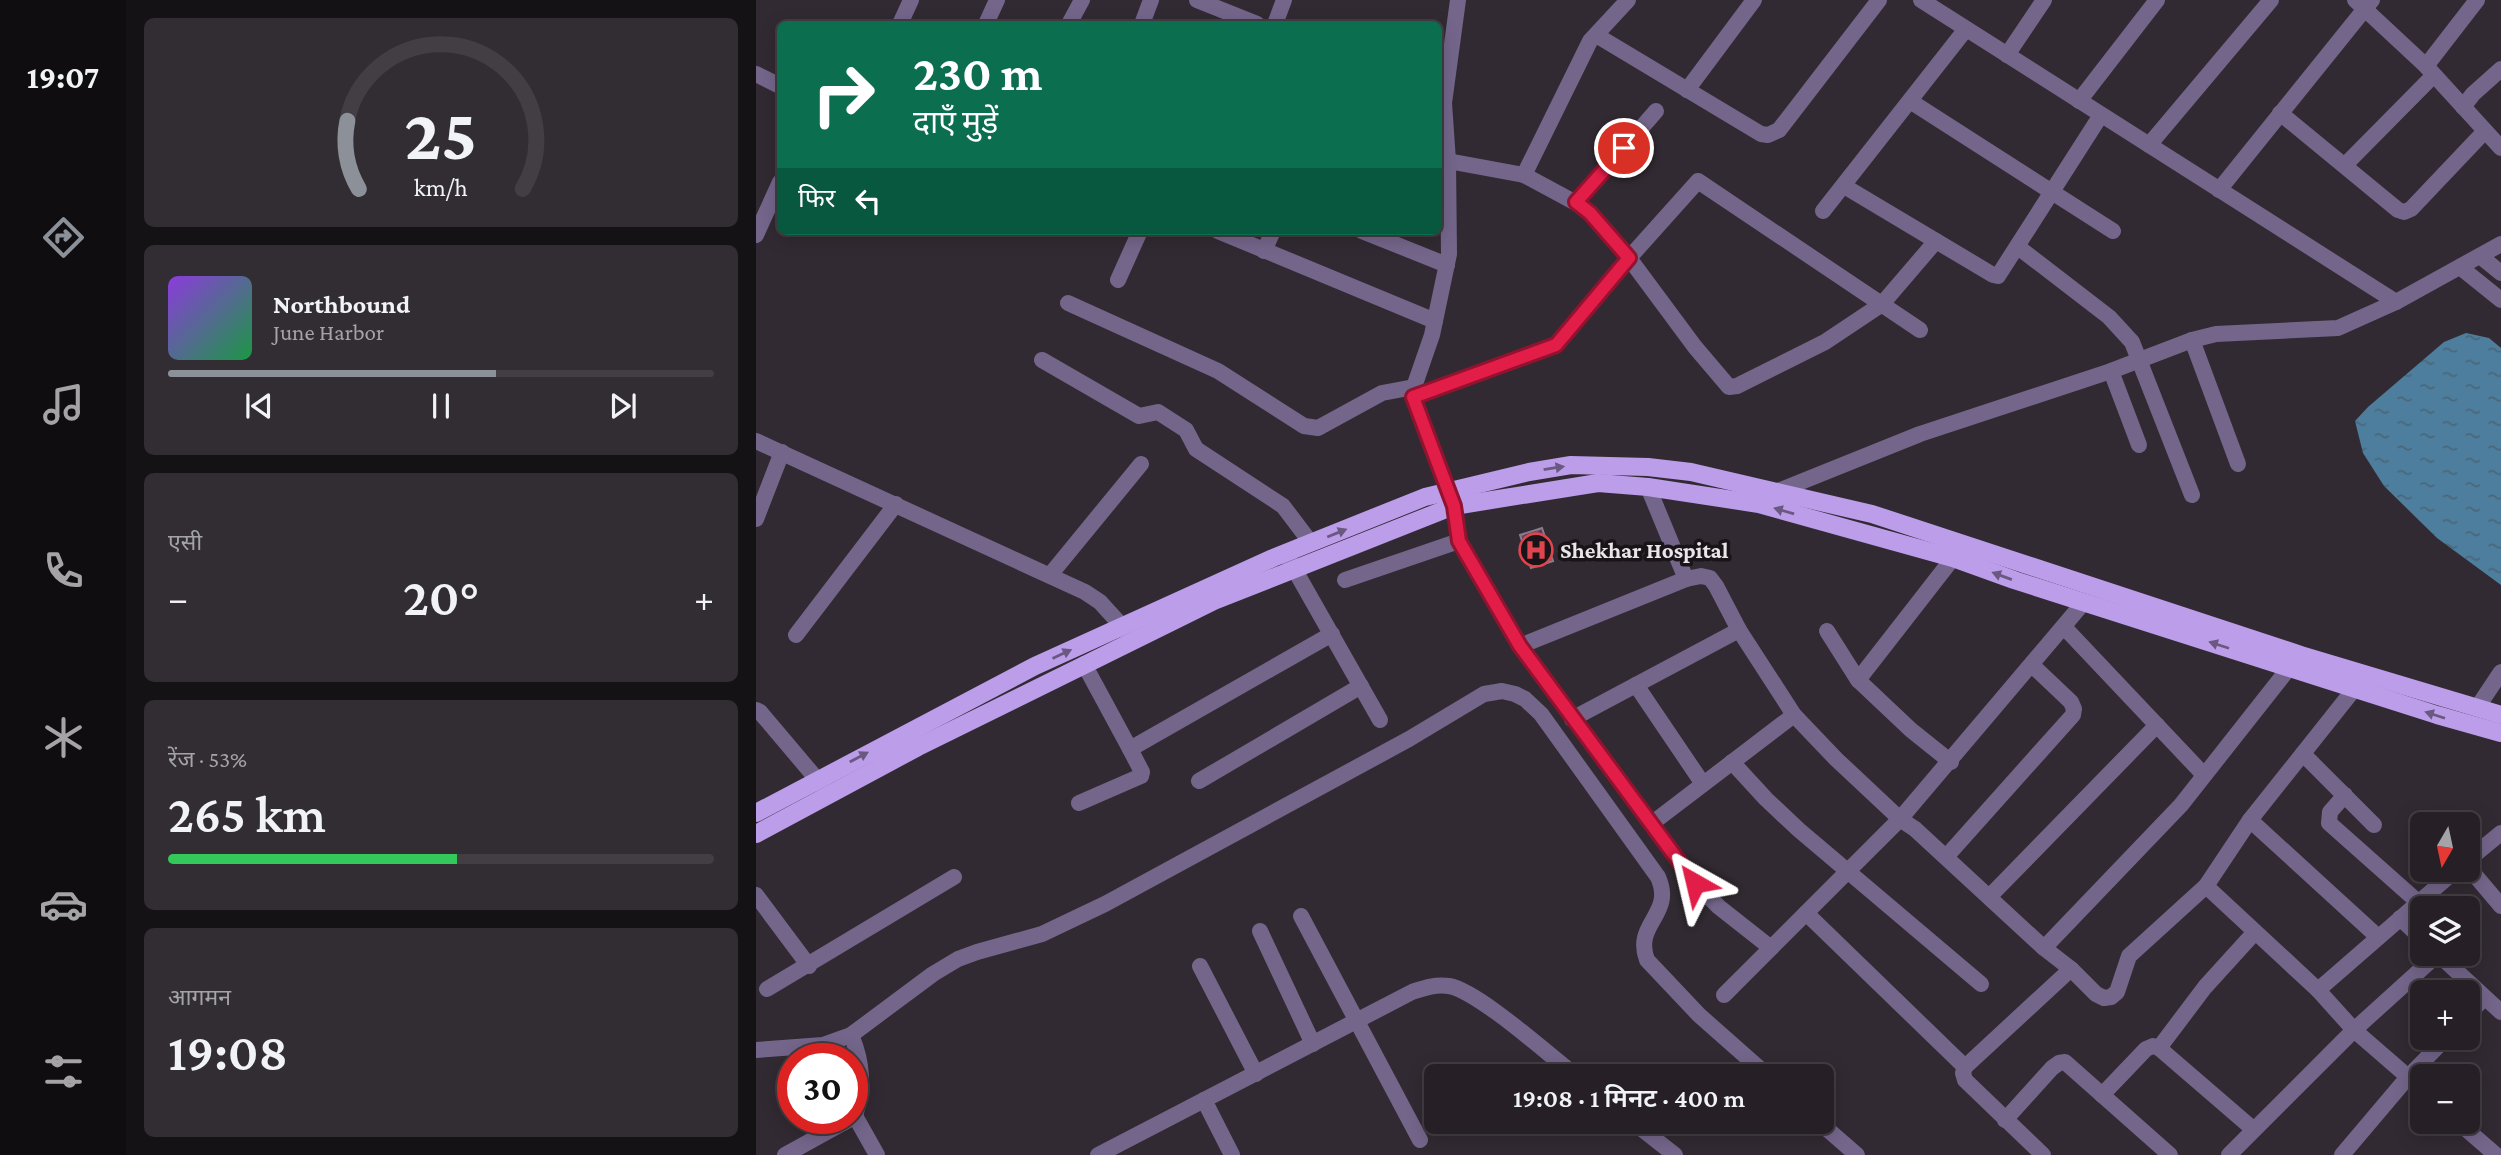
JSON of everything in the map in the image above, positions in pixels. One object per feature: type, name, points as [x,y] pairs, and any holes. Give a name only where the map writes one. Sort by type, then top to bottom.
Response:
[{"type":"main road","points":[[756,813],[823,787],[914,739],[1035,666],[1123,626],[1451,499],[1529,472],[1571,465],[1648,467],[1680,471],[1872,514],[2301,655],[2501,715]]},
{"type":"main road","points":[[914,739],[1084,664],[1214,601],[1289,562],[1311,543],[1425,497],[1451,499],[1598,483],[1648,487],[1759,504],[1953,558],[2290,668],[2501,733]]},
{"type":"main road","points":[[756,834],[823,787]]},
{"type":"street","points":[[901,21],[911,0]]},
{"type":"street","points":[[987,21],[997,0]]},
{"type":"street","points":[[1071,21],[1082,0]]},
{"type":"street","points":[[1143,21],[1152,0]]},
{"type":"street","points":[[1198,0],[1247,21]]},
{"type":"street","points":[[1276,21],[1284,0]]},
{"type":"street","points":[[1442,96],[1458,0]]},
{"type":"street","points":[[1524,176],[1590,41],[1628,0]]},
{"type":"street","points":[[1687,90],[1754,0]]},
{"type":"street","points":[[1596,34],[1761,134],[1774,134],[1879,0]]},
{"type":"street","points":[[2007,55],[2044,0]]},
{"type":"street","points":[[2079,101],[2157,0]]},
{"type":"street","points":[[2149,145],[2271,0]]},
{"type":"street","points":[[2345,165],[2429,71],[2477,0]]},
{"type":"street","points":[[1930,2],[1966,29],[2396,302]]},
{"type":"street","points":[[2219,190],[2364,3],[2501,148]]},
{"type":"street","points":[[1824,211],[1966,29]]},
{"type":"street","points":[[2463,107],[2473,94],[2501,69]]},
{"type":"street","points":[[756,74],[777,84]]},
{"type":"street","points":[[1910,101],[2113,231]]},
{"type":"street","points":[[1442,111],[1448,162],[1450,235],[1447,265],[1435,321],[1414,392],[1451,499],[1459,541],[1520,646],[1695,883],[1718,907],[1771,948]]},
{"type":"street","points":[[1576,202],[1656,111]]},
{"type":"street","points":[[2280,113],[2398,210],[2404,212],[2411,209],[2485,131]]},
{"type":"street","points":[[1843,186],[1998,276],[2101,115]]},
{"type":"street","points":[[1448,162],[1524,176],[1576,202],[1590,213],[1629,258],[1695,347],[1729,387],[1737,386],[1825,342],[1882,304],[1936,241]]},
{"type":"street","points":[[1068,303],[1218,371],[1304,426],[1318,428],[1382,393],[1414,392],[1556,345],[1695,183],[1702,182],[1920,330]]},
{"type":"street","points":[[756,235],[777,189]]},
{"type":"street","points":[[1118,280],[1138,235]]},
{"type":"street","points":[[1227,235],[1435,321]]},
{"type":"street","points":[[1264,251],[1271,235]]},
{"type":"street","points":[[1372,235],[1447,265]]},
{"type":"street","points":[[1778,491],[1920,434],[2111,371],[2192,340],[2216,334],[2338,328],[2396,302],[2501,244]]},
{"type":"street","points":[[2018,247],[2122,328],[2132,342],[2192,495]]},
{"type":"street","points":[[2480,256],[2501,273]]},
{"type":"street","points":[[2460,267],[2501,300]]},
{"type":"street","points":[[2192,340],[2238,464]]},
{"type":"street","points":[[1042,360],[1139,416],[1158,412],[1186,430],[1196,449],[1283,506],[1311,543]]},
{"type":"street","points":[[2111,371],[2139,445]]},
{"type":"street","points":[[756,441],[1049,575],[1100,602],[1134,640]]},
{"type":"street","points":[[756,519],[782,452]]},
{"type":"street","points":[[1049,575],[1141,464]]},
{"type":"street","points":[[1648,487],[1686,579]]},
{"type":"street","points":[[796,635],[896,505]]},
{"type":"street","points":[[1345,580],[1459,541]]},
{"type":"street","points":[[1858,680],[1953,558]]},
{"type":"street","points":[[1289,562],[1380,720]]},
{"type":"street","points":[[1520,646],[1686,579],[1701,576],[1710,578],[1739,630],[1794,715],[1900,819],[1947,857],[2044,948],[2104,998],[2110,997],[2120,987],[2129,956],[2206,886],[2250,820],[2355,688]]},
{"type":"street","points":[[1724,995],[1900,819],[2084,602]]},
{"type":"street","points":[[2064,626],[2204,775]]},
{"type":"street","points":[[1572,719],[1739,630]]},
{"type":"street","points":[[1827,631],[1858,680],[1911,730],[1951,762]]},
{"type":"street","points":[[1130,749],[1332,634]]},
{"type":"street","points":[[1079,803],[1141,776],[1142,772],[1084,664]]},
{"type":"street","points":[[1947,857],[2073,715],[2071,702],[2032,665]]},
{"type":"street","points":[[2044,948],[2181,805],[2290,668]]},
{"type":"street","points":[[2477,708],[2501,672]]},
{"type":"street","points":[[1636,685],[1703,784]]},
{"type":"street","points":[[1199,781],[1361,686]]},
{"type":"street","points":[[756,1050],[815,1046],[851,1035],[933,974],[958,959],[1055,929],[1409,739],[1483,695],[1502,691],[1525,699],[1541,714],[1658,877],[1664,899],[1644,940],[1643,949],[1647,960],[1699,1015],[1755,1064]]},
{"type":"street","points":[[756,710],[761,712],[823,787]]},
{"type":"street","points":[[1651,824],[1794,715]]},
{"type":"street","points":[[1990,896],[2157,725]]},
{"type":"street","points":[[2303,754],[2374,825]]},
{"type":"street","points":[[1732,762],[1799,830],[1981,984]]},
{"type":"street","points":[[2345,796],[2330,812],[2329,823],[2411,896]]},
{"type":"street","points":[[2250,820],[2378,937]]},
{"type":"street","points":[[2480,850],[2501,833]]},
{"type":"street","points":[[767,989],[954,877]]},
{"type":"street","points":[[2480,881],[2501,905]]},
{"type":"street","points":[[2425,896],[2442,882]]},
{"type":"street","points":[[2206,886],[2318,990],[2354,1030],[2408,1077]]},
{"type":"street","points":[[756,895],[809,966]]},
{"type":"street","points":[[2318,990],[2410,909]]},
{"type":"street","points":[[1806,913],[1965,1067]]},
{"type":"street","points":[[1301,916],[1420,1140]]},
{"type":"street","points":[[2400,918],[2410,928]]},
{"type":"street","points":[[1260,931],[1313,1044]]},
{"type":"street","points":[[2159,1048],[2205,987],[2255,932]]},
{"type":"street","points":[[1200,966],[1256,1074]]},
{"type":"street","points":[[2230,1155],[2354,1030],[2425,966]]},
{"type":"street","points":[[2451,966],[2501,1012]]},
{"type":"street","points":[[2043,1155],[1965,1080],[1963,1073],[1965,1067],[2071,969]]},
{"type":"street","points":[[1098,1155],[1412,992],[1433,985],[1460,989],[1473,996],[1561,1064]]},
{"type":"street","points":[[2480,1002],[2484,998]]},
{"type":"street","points":[[851,1035],[854,1043]]},
{"type":"street","points":[[2102,1095],[2146,1049],[2153,1046],[2159,1048],[2253,1129]]},
{"type":"street","points":[[2342,1155],[2434,1050]]},
{"type":"street","points":[[2005,1120],[2059,1063],[2065,1062],[2170,1155]]},
{"type":"street","points":[[1204,1100],[1232,1155]]},
{"type":"street","points":[[785,1155],[808,1150],[830,1134]]},
{"type":"street","points":[[864,1134],[877,1155]]},
{"type":"street","points":[[1648,1134],[1675,1155]]},
{"type":"street","points":[[1833,1134],[1857,1155]]},
{"type":"street","points":[[2472,1134],[2496,1155]]},
{"type":"water","points":[[2466,333],[2489,338],[2501,348],[2501,585],[2437,538],[2384,486],[2363,453],[2355,421],[2444,342]]},
{"type":"building","points":[[1542,528],[1553,561],[1531,568],[1520,535]]},
{"type":"place","name":"Shekhar Hospital","points":[[1536,550]]},
{"type":"route","points":[[1624,148],[1576,202],[1590,213],[1629,258],[1556,345],[1413,397],[1454,506],[1459,541],[1520,646],[1695,883]]}]
